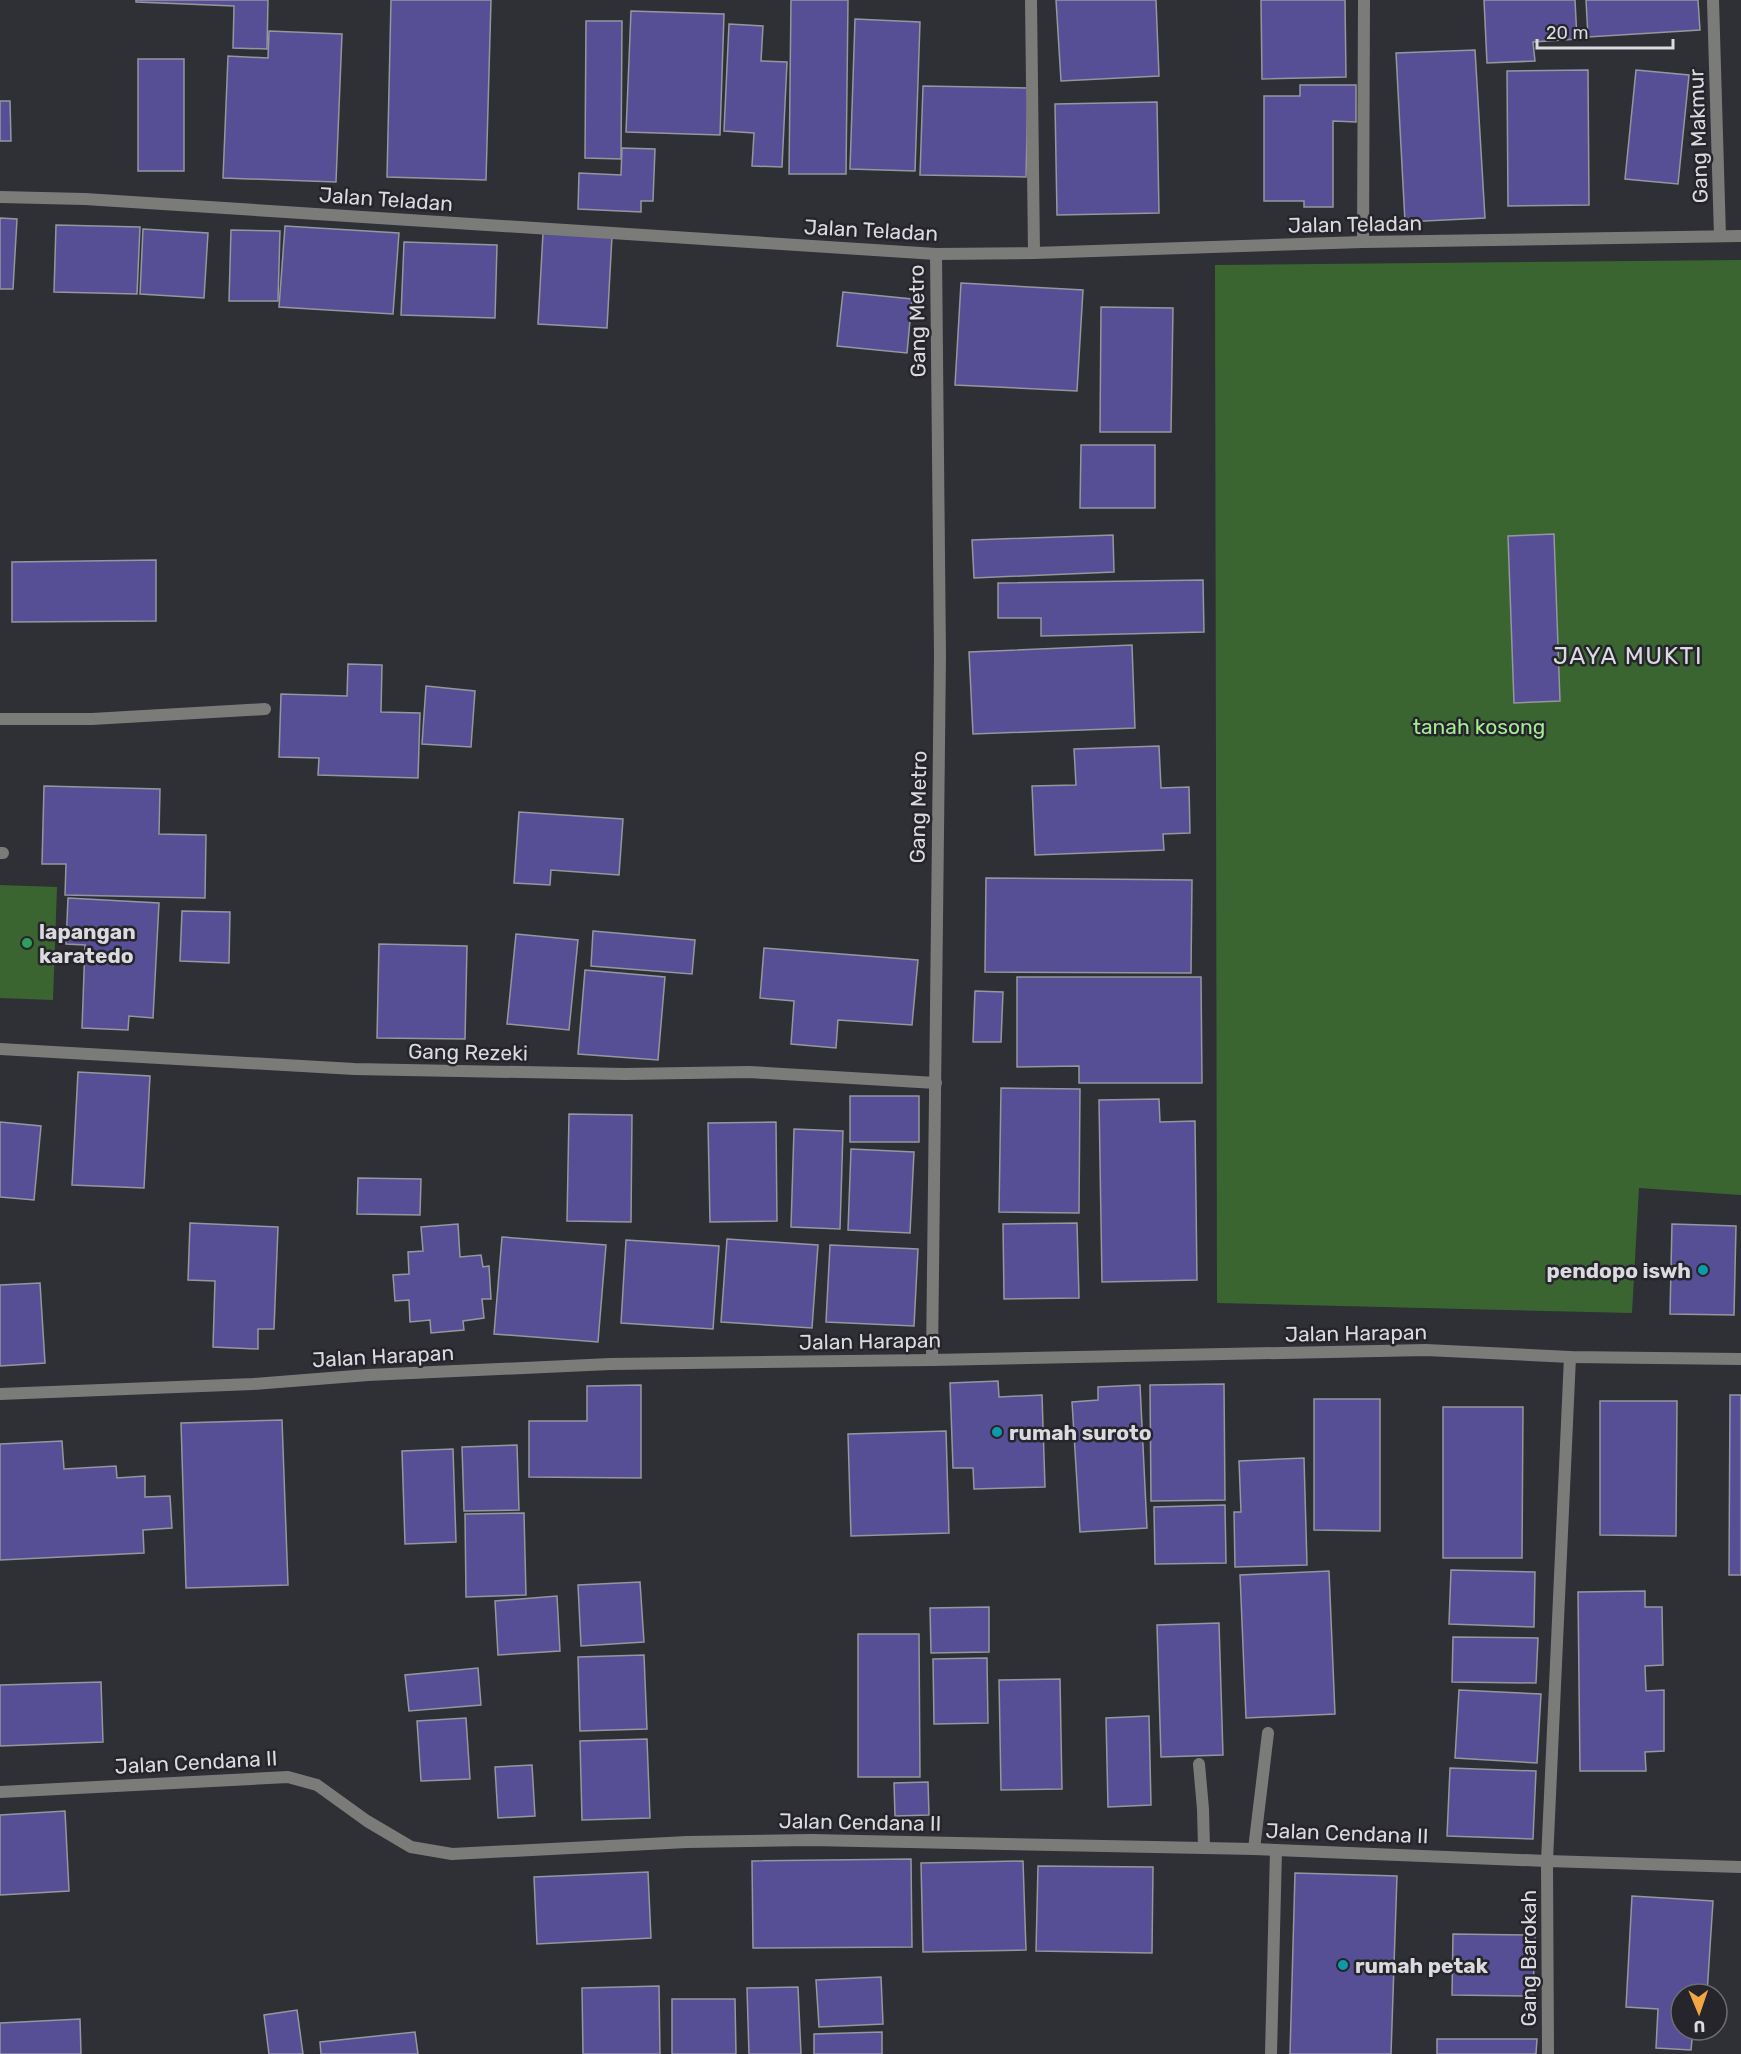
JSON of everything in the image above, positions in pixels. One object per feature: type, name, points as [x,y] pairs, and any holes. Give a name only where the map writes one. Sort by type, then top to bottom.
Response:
[{"type":"street","points":[[1031,0],[1034,253]]},
{"type":"street","points":[[1363,242],[1364,0]]},
{"type":"street","name":"Gang Makmur","points":[[1713,0],[1720,236]]},
{"type":"street","name":"Jalan Teladan","points":[[0,197],[85,199],[936,254],[1363,242],[1741,236]]},
{"type":"street","name":"Gang Metro","points":[[932,1360],[936,1083],[935,930],[940,656],[936,254]]},
{"type":"street","points":[[0,719],[93,719],[266,709]]},
{"type":"street","name":"Gang Rezeki","points":[[0,1049],[354,1069],[625,1074],[749,1072],[936,1083]]},
{"type":"street","name":"Jalan Harapan","points":[[0,1394],[254,1384],[368,1375],[610,1364],[1426,1350],[1570,1357],[1741,1359]]},
{"type":"street","name":"Gang Barokah","points":[[1548,2054],[1547,1861],[1570,1357]]},
{"type":"street","points":[[1254,1849],[1268,1733]]},
{"type":"street","points":[[1199,1764],[1204,1848]]},
{"type":"street","name":"Jalan Cendana II","points":[[0,1792],[288,1777],[317,1785],[367,1821],[411,1847],[452,1854],[687,1842],[811,1840],[1254,1849],[1741,1867]]},
{"type":"street","points":[[1271,2054],[1276,1850]]},
{"type":"green space","name":"tanah kosong","points":[[1741,260],[1741,1195],[1639,1188],[1632,1313],[1217,1303],[1215,265]]},
{"type":"green space","name":"lapangan karatedo","points":[[0,885],[57,887],[53,1000],[0,998]]},
{"type":"building","points":[[136,0],[268,0],[267,49],[233,48],[234,6],[136,2]]},
{"type":"building","points":[[391,0],[491,0],[486,180],[387,177]]},
{"type":"building","points":[[791,0],[848,0],[846,174],[789,174]]},
{"type":"building","points":[[1056,0],[1156,0],[1159,76],[1061,81]]},
{"type":"building","points":[[1261,0],[1345,0],[1346,77],[1262,79]]},
{"type":"building","points":[[1484,0],[1575,0],[1577,39],[1533,42],[1535,61],[1487,63]]},
{"type":"building","points":[[1586,0],[1698,0],[1700,30],[1588,37]]},
{"type":"building","points":[[631,11],[724,14],[720,135],[626,132]]},
{"type":"building","points":[[855,19],[920,22],[915,171],[850,169]]},
{"type":"building","points":[[586,21],[622,21],[621,159],[585,158]]},
{"type":"building","points":[[729,24],[763,26],[761,61],[787,62],[782,167],[752,166],[754,133],[724,131]]},
{"type":"building","points":[[269,31],[342,34],[336,182],[223,178],[228,56],[268,58]]},
{"type":"building","points":[[1475,50],[1485,218],[1405,222],[1396,53]]},
{"type":"building","points":[[138,59],[184,59],[184,171],[138,171]]},
{"type":"building","points":[[1588,70],[1589,205],[1508,206],[1507,71]]},
{"type":"building","points":[[1636,70],[1689,75],[1678,184],[1625,179]]},
{"type":"building","points":[[1300,85],[1356,85],[1356,122],[1333,121],[1333,207],[1304,207],[1304,201],[1264,201],[1264,96],[1300,96]]},
{"type":"building","points":[[923,86],[1028,88],[1026,177],[920,175]]},
{"type":"building","points":[[0,101],[10,101],[11,141],[0,141]]},
{"type":"building","points":[[1157,102],[1159,213],[1057,215],[1055,104]]},
{"type":"building","points":[[622,148],[655,149],[653,201],[641,201],[641,212],[578,209],[579,173],[621,175]]},
{"type":"building","points":[[0,218],[17,219],[13,289],[0,289]]},
{"type":"building","points":[[56,225],[140,227],[137,294],[54,292]]},
{"type":"building","points":[[285,226],[399,233],[393,314],[279,307]]},
{"type":"building","points":[[143,229],[208,233],[204,298],[140,294]]},
{"type":"building","points":[[231,230],[280,231],[278,301],[229,301]]},
{"type":"building","points":[[543,233],[612,236],[607,328],[538,324]]},
{"type":"building","points":[[404,242],[497,245],[495,318],[401,315]]},
{"type":"building","points":[[961,283],[1083,290],[1077,391],[955,385]]},
{"type":"building","points":[[843,292],[912,299],[907,353],[837,346]]},
{"type":"building","points":[[1101,307],[1173,308],[1171,432],[1100,432]]},
{"type":"building","points":[[1081,445],[1155,445],[1155,508],[1080,508]]},
{"type":"building","points":[[1554,534],[1560,701],[1514,703],[1508,536]]},
{"type":"building","points":[[1113,535],[1114,572],[974,578],[972,540]]},
{"type":"building","points":[[156,560],[156,621],[12,622],[12,562]]},
{"type":"building","points":[[1203,580],[1204,632],[1041,636],[1041,618],[998,618],[998,583]]},
{"type":"building","points":[[1132,645],[1135,728],[973,734],[969,652]]},
{"type":"building","points":[[348,664],[382,665],[381,712],[420,713],[418,778],[318,775],[319,758],[279,757],[281,694],[347,696]]},
{"type":"building","points":[[426,686],[475,691],[471,747],[422,744]]},
{"type":"building","points":[[1159,746],[1161,788],[1189,787],[1190,833],[1163,834],[1164,850],[1035,855],[1032,786],[1076,785],[1074,749]]},
{"type":"building","points":[[44,786],[160,789],[159,834],[206,835],[205,898],[65,895],[66,864],[42,864]]},
{"type":"building","points":[[519,812],[623,819],[619,875],[551,870],[550,885],[514,883]]},
{"type":"building","points":[[986,878],[1192,880],[1191,973],[985,972]]},
{"type":"building","points":[[68,898],[159,903],[153,1018],[129,1016],[128,1030],[82,1028],[85,945],[66,944]]},
{"type":"building","points":[[182,911],[230,912],[229,963],[180,961]]},
{"type":"building","points":[[593,931],[695,940],[692,974],[591,966]]},
{"type":"building","points":[[516,934],[578,940],[569,1030],[507,1024]]},
{"type":"building","points":[[379,944],[467,946],[465,1039],[377,1038]]},
{"type":"building","points":[[764,948],[918,960],[912,1025],[838,1020],[836,1048],[791,1044],[794,1001],[760,998]]},
{"type":"building","points":[[585,970],[665,977],[658,1060],[578,1054]]},
{"type":"building","points":[[1017,977],[1201,977],[1202,1083],[1079,1083],[1079,1066],[1017,1067]]},
{"type":"building","points":[[975,991],[1003,992],[1001,1042],[973,1042]]},
{"type":"building","points":[[78,1072],[150,1076],[144,1188],[72,1185]]},
{"type":"building","points":[[1001,1088],[1080,1089],[1079,1213],[999,1212]]},
{"type":"building","points":[[850,1096],[919,1096],[919,1142],[850,1142]]},
{"type":"building","points":[[1159,1099],[1160,1122],[1195,1121],[1197,1280],[1102,1282],[1099,1100]]},
{"type":"building","points":[[569,1114],[632,1115],[631,1222],[567,1221]]},
{"type":"building","points":[[0,1122],[41,1126],[34,1200],[0,1197]]},
{"type":"building","points":[[776,1122],[777,1221],[710,1222],[708,1123]]},
{"type":"building","points":[[794,1129],[843,1131],[840,1229],[791,1227]]},
{"type":"building","points":[[851,1149],[914,1152],[910,1233],[848,1230]]},
{"type":"building","points":[[358,1178],[421,1179],[420,1215],[357,1214]]},
{"type":"building","points":[[190,1223],[278,1227],[274,1329],[258,1329],[258,1349],[213,1347],[215,1281],[188,1280]]},
{"type":"building","points":[[1077,1223],[1079,1298],[1004,1299],[1003,1224]]},
{"type":"building","points":[[458,1224],[460,1257],[481,1255],[483,1267],[489,1266],[491,1299],[482,1299],[484,1318],[463,1321],[464,1330],[431,1333],[430,1320],[410,1322],[409,1300],[395,1301],[393,1275],[409,1274],[408,1252],[423,1251],[421,1227]]},
{"type":"building","name":"pendopo iswh","points":[[1672,1224],[1736,1226],[1734,1315],[1670,1314]]},
{"type":"building","points":[[502,1237],[606,1245],[598,1342],[494,1334]]},
{"type":"building","points":[[727,1239],[818,1245],[812,1328],[721,1322]]},
{"type":"building","points":[[626,1240],[719,1246],[713,1329],[621,1323]]},
{"type":"building","points":[[830,1245],[918,1249],[914,1326],[826,1322]]},
{"type":"building","points":[[40,1283],[45,1363],[0,1366],[0,1285]]},
{"type":"building","name":"rumah suroto","points":[[998,1381],[999,1397],[1042,1395],[1045,1487],[974,1489],[973,1468],[953,1468],[950,1383]]},
{"type":"building","points":[[1224,1384],[1225,1500],[1151,1501],[1150,1385]]},
{"type":"building","points":[[641,1385],[641,1478],[529,1477],[529,1421],[587,1421],[587,1386]]},
{"type":"building","points":[[1140,1385],[1147,1528],[1080,1532],[1072,1402],[1098,1400],[1098,1387]]},
{"type":"building","points":[[1730,1395],[1741,1395],[1741,1575],[1729,1575]]},
{"type":"building","points":[[1314,1399],[1380,1399],[1380,1531],[1314,1530]]},
{"type":"building","points":[[1600,1401],[1677,1401],[1676,1536],[1600,1535]]},
{"type":"building","points":[[1443,1407],[1523,1407],[1522,1558],[1443,1558]]},
{"type":"building","points":[[282,1420],[288,1585],[186,1588],[181,1423]]},
{"type":"building","points":[[946,1431],[949,1533],[851,1536],[848,1434]]},
{"type":"building","points":[[62,1441],[64,1469],[116,1466],[117,1478],[145,1476],[145,1497],[170,1496],[172,1528],[143,1530],[144,1553],[0,1560],[0,1444]]},
{"type":"building","points":[[517,1445],[519,1510],[464,1511],[462,1447]]},
{"type":"building","points":[[453,1449],[456,1542],[405,1544],[402,1451]]},
{"type":"building","points":[[1304,1458],[1307,1565],[1235,1567],[1234,1512],[1241,1512],[1239,1461]]},
{"type":"building","points":[[1225,1505],[1226,1563],[1155,1564],[1154,1507]]},
{"type":"building","points":[[524,1513],[526,1595],[466,1597],[465,1514]]},
{"type":"building","points":[[1451,1570],[1535,1572],[1534,1627],[1449,1624]]},
{"type":"building","points":[[1329,1571],[1335,1714],[1246,1718],[1240,1575]]},
{"type":"building","points":[[640,1582],[644,1642],[581,1646],[578,1585]]},
{"type":"building","points":[[1645,1591],[1645,1607],[1662,1607],[1663,1665],[1645,1666],[1646,1691],[1664,1690],[1664,1751],[1645,1752],[1646,1771],[1580,1771],[1578,1592]]},
{"type":"building","points":[[557,1596],[560,1651],[498,1655],[495,1601]]},
{"type":"building","points":[[989,1607],[989,1652],[931,1653],[930,1608]]},
{"type":"building","points":[[1219,1623],[1223,1755],[1161,1757],[1157,1625]]},
{"type":"building","points":[[858,1634],[919,1634],[920,1777],[858,1777]]},
{"type":"building","points":[[1453,1637],[1538,1638],[1536,1683],[1452,1682]]},
{"type":"building","points":[[644,1655],[647,1729],[580,1731],[578,1657]]},
{"type":"building","points":[[987,1658],[988,1723],[934,1724],[933,1659]]},
{"type":"building","points":[[478,1668],[481,1705],[409,1711],[405,1675]]},
{"type":"building","points":[[1060,1679],[1062,1789],[1001,1790],[999,1680]]},
{"type":"building","points":[[101,1682],[103,1742],[0,1746],[0,1685]]},
{"type":"building","points":[[1459,1690],[1541,1694],[1537,1763],[1455,1758]]},
{"type":"building","points":[[1149,1716],[1151,1805],[1108,1807],[1106,1718]]},
{"type":"building","points":[[466,1718],[470,1779],[421,1781],[417,1721]]},
{"type":"building","points":[[647,1739],[650,1818],[582,1820],[580,1741]]},
{"type":"building","points":[[532,1765],[535,1816],[498,1818],[495,1767]]},
{"type":"building","points":[[1450,1768],[1536,1771],[1533,1839],[1447,1836]]},
{"type":"building","points":[[928,1782],[929,1815],[895,1816],[894,1783]]},
{"type":"building","points":[[65,1811],[69,1891],[0,1895],[0,1815]]},
{"type":"building","points":[[911,1859],[912,1947],[753,1948],[752,1861]]},
{"type":"building","points":[[1023,1861],[1026,1950],[923,1952],[921,1863]]},
{"type":"building","points":[[1038,1866],[1153,1867],[1152,1953],[1036,1951]]},
{"type":"building","points":[[648,1872],[651,1938],[537,1944],[534,1877]]},
{"type":"building","name":"rumah petak","points":[[1295,1873],[1397,1876],[1391,2054],[1290,2054]]},
{"type":"building","points":[[1632,1896],[1713,1901],[1708,1982],[1669,1982],[1669,2042],[1692,2042],[1691,2050],[1656,2048],[1658,2009],[1626,2007]]},
{"type":"building","points":[[1453,1934],[1535,1935],[1533,1996],[1452,1995]]},
{"type":"building","points":[[881,1977],[883,2024],[819,2027],[816,1980]]},
{"type":"building","points":[[659,1986],[660,2054],[583,2054],[582,1988]]},
{"type":"building","points":[[798,1987],[801,2054],[749,2054],[747,1988]]},
{"type":"building","points":[[672,1999],[735,1999],[736,2054],[672,2054]]},
{"type":"building","points":[[297,2010],[303,2054],[269,2054],[264,2015]]},
{"type":"building","points":[[80,2019],[81,2054],[0,2054],[0,2023]]},
{"type":"building","points":[[415,2032],[418,2054],[321,2054],[320,2042]]},
{"type":"building","points":[[882,2032],[882,2054],[814,2054],[814,2034]]},
{"type":"building","points":[[1437,2039],[1537,2039],[1536,2054],[1437,2054]]},
{"type":"place","name":"lapangan karatedo","points":[[27,943]]},
{"type":"place","name":"pendopo iswh","points":[[1703,1270]]},
{"type":"place","name":"rumah suroto","points":[[997,1432]]},
{"type":"place","name":"rumah petak","points":[[1343,1965]]},
{"type":"district","name":"JAYA MUKTI","points":[[1628,656]]}]
